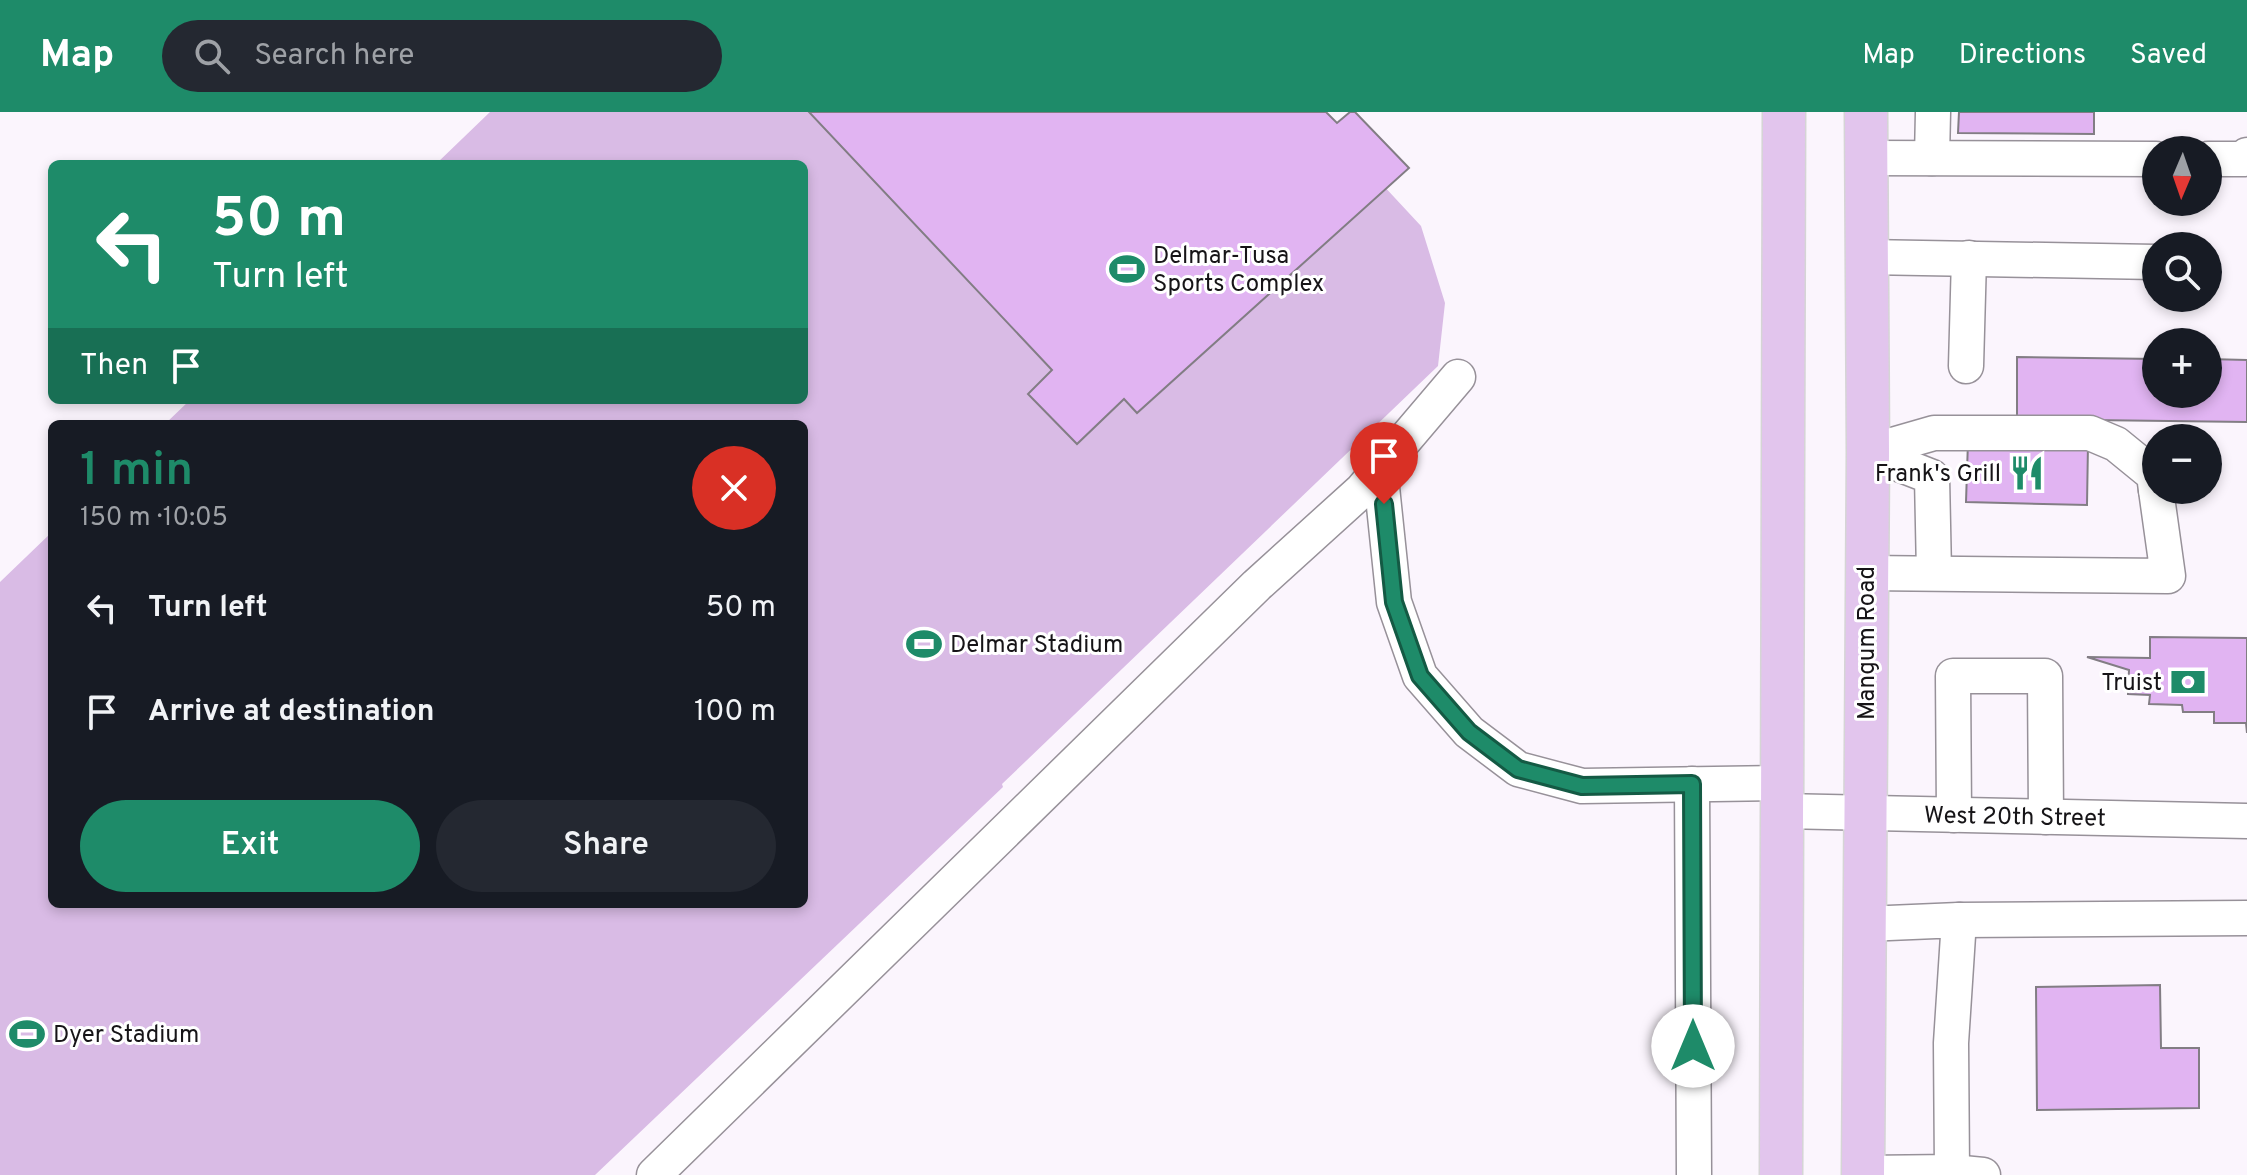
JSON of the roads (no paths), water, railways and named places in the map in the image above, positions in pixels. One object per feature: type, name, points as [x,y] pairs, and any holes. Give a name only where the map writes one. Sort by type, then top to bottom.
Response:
[{"type":"main road","points":[[1781,1175],[1784,112]]},
{"type":"main road","name":"Mangum Road","points":[[1863,1174],[1868,452],[1866,112]]},
{"type":"street","points":[[1932,158],[1933,112]]},
{"type":"street","points":[[2222,159],[2244,159],[2247,155]]},
{"type":"street","points":[[1866,158],[2142,159]]},
{"type":"street","points":[[1866,257],[2142,262]]},
{"type":"street","points":[[1966,366],[1969,258]]},
{"type":"street","points":[[654,1175],[1234,607],[1362,490],[1458,377]]},
{"type":"street","points":[[1868,452],[1934,433],[2090,433],[2116,444],[2142,465]]},
{"type":"street","points":[[1868,452],[1932,477],[1934,573]]},
{"type":"street","name":"West 20th Street","points":[[1380,468],[1394,602],[1420,676],[1469,732],[1518,769],[1582,786],[1692,784],[1865,813],[2247,821]]},
{"type":"street","points":[[1866,573],[2168,576],[2158,504]]},
{"type":"street","points":[[1954,815],[1953,676],[2045,676],[2046,817]]},
{"type":"street","points":[[1692,784],[1694,1175]]},
{"type":"street","points":[[1865,924],[1959,920],[2247,918]]},
{"type":"street","points":[[1863,1174],[1968,1174],[1951,1043],[1959,920]]},
{"type":"place","name":"Delmar-Tusa Sports Complex","points":[[1127,269]]},
{"type":"place","name":"Frank's Grill","points":[[2027,473]]},
{"type":"place","name":"Delmar Stadium","points":[[924,644]]},
{"type":"place","name":"Truist","points":[[2188,682]]},
{"type":"place","name":"Dyer Stadium","points":[[27,1034]]}]
